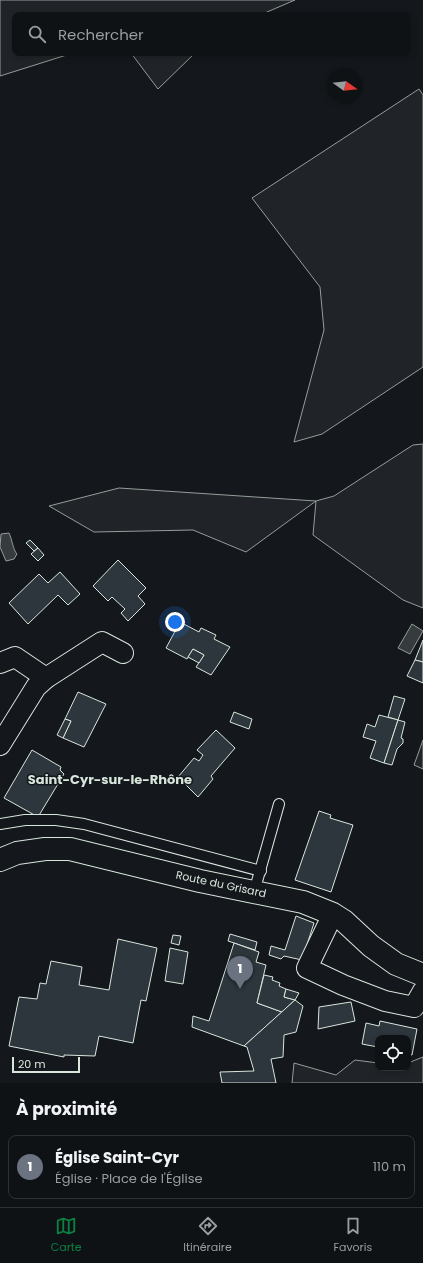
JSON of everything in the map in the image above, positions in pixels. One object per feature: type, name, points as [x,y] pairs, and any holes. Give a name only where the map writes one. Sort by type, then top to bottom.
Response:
[{"type":"street","points":[[0,745],[36,687],[46,678],[102,642],[123,653]]},
{"type":"street","points":[[0,663],[15,657],[46,678]]},
{"type":"street","name":"Route du Grisard","points":[[0,860],[16,853],[45,849],[70,849],[200,880],[303,902],[333,914],[344,921],[371,946],[396,964],[423,975]]},
{"type":"street","points":[[333,914],[307,968],[344,985],[385,1001],[414,1007],[423,991]]},
{"type":"lane","points":[[254,892],[279,804]]},
{"type":"lane","points":[[0,824],[25,820],[56,820],[84,824],[261,871]]},
{"type":"shaded area","points":[[0,0],[295,0],[267,12],[12,12],[12,56],[63,56],[0,76]]},
{"type":"shaded area","points":[[133,56],[192,56],[158,89]]},
{"type":"shaded area","points":[[419,89],[423,95],[423,367],[322,434],[294,442],[324,330],[320,287],[252,198]]},
{"type":"shaded area","points":[[423,444],[423,608],[403,600],[313,535],[316,501],[334,496],[413,445]]},
{"type":"shaded area","points":[[119,488],[316,501],[246,552],[193,530],[94,532],[49,506]]},
{"type":"shaded area","points":[[9,533],[14,550],[17,554],[14,559],[6,561],[0,547],[1,534]]},
{"type":"shaded area","points":[[412,624],[423,631],[410,654],[398,648]]},
{"type":"shaded area","points":[[423,740],[423,769],[414,765]]},
{"type":"shaded area","points":[[423,1057],[423,1083],[292,1083],[294,1063],[336,1075],[355,1060],[375,1063],[375,1071],[411,1071],[411,1062]]},
{"type":"building","points":[[30,540],[38,548],[34,551],[26,543]]},
{"type":"building","points":[[38,548],[44,555],[38,561],[31,554]]},
{"type":"building","points":[[118,560],[146,588],[138,596],[145,604],[128,621],[121,613],[125,609],[112,597],[108,601],[93,586]]},
{"type":"building","points":[[60,572],[80,594],[68,605],[58,595],[28,624],[9,603],[39,574],[48,583]]},
{"type":"building","points":[[180,622],[199,632],[201,628],[216,635],[214,639],[230,647],[211,675],[196,667],[204,655],[193,649],[187,659],[166,648]]},
{"type":"building","points":[[423,640],[423,662],[415,660]]},
{"type":"building","points":[[193,649],[204,655],[199,663],[188,657]]},
{"type":"building","points":[[415,660],[423,662],[423,683],[407,676]]},
{"type":"building","points":[[78,692],[106,704],[84,747],[63,738],[71,721],[65,719]]},
{"type":"building","points":[[394,696],[405,699],[398,720],[388,717]]},
{"type":"building","points":[[234,712],[252,719],[249,729],[230,722]]},
{"type":"building","points":[[379,715],[398,720],[384,763],[370,758],[376,741],[363,737],[367,724],[375,727]]},
{"type":"building","points":[[65,719],[71,721],[63,738],[57,735]]},
{"type":"building","points":[[398,720],[405,722],[401,738],[403,739],[403,743],[397,749],[392,765],[384,763]]},
{"type":"building","points":[[216,730],[235,748],[211,776],[213,779],[198,797],[178,777],[194,758],[199,761],[203,755],[197,750]]},
{"type":"building","points":[[32,750],[61,767],[60,770],[64,774],[38,817],[4,798]]},
{"type":"building","points":[[319,811],[331,815],[330,818],[353,825],[331,892],[295,880]]},
{"type":"building","points":[[296,916],[314,923],[302,960],[284,956],[281,959],[269,955],[271,946],[285,950]]},
{"type":"building","points":[[230,934],[257,942],[255,950],[228,941]]},
{"type":"building","points":[[173,935],[181,936],[179,945],[171,943]]},
{"type":"building","points":[[118,939],[157,948],[146,1001],[141,1000],[133,1043],[99,1036],[95,1056],[64,1055],[64,1057],[9,1046],[19,997],[37,999],[40,983],[46,984],[51,961],[82,967],[79,985],[109,990]]},
{"type":"building","points":[[234,943],[259,952],[256,962],[266,965],[257,1003],[282,1012],[244,1046],[192,1027],[193,1016],[209,1021]]},
{"type":"building","points":[[170,948],[188,952],[183,984],[165,981]]},
{"type":"building","points":[[264,975],[273,977],[272,980],[280,983],[279,986],[286,989],[284,997],[295,1000],[282,1012],[257,1003]]},
{"type":"building","points":[[286,989],[299,993],[295,1000],[284,997]]},
{"type":"building","points":[[295,1000],[303,1006],[296,1032],[284,1035],[283,1057],[271,1059],[276,1083],[222,1083],[220,1072],[254,1071],[247,1047],[244,1046]]},
{"type":"building","points":[[351,1002],[355,1021],[318,1029],[319,1007]]},
{"type":"building","points":[[380,1021],[417,1029],[412,1055],[411,1035],[375,1035],[375,1046],[362,1044],[366,1023],[379,1026]]},
{"type":"place","name":"Église Saint-Cyr","points":[[240,989]]},
{"type":"district","name":"Saint-Cyr-sur-le-Rhône","points":[[110,779]]}]
